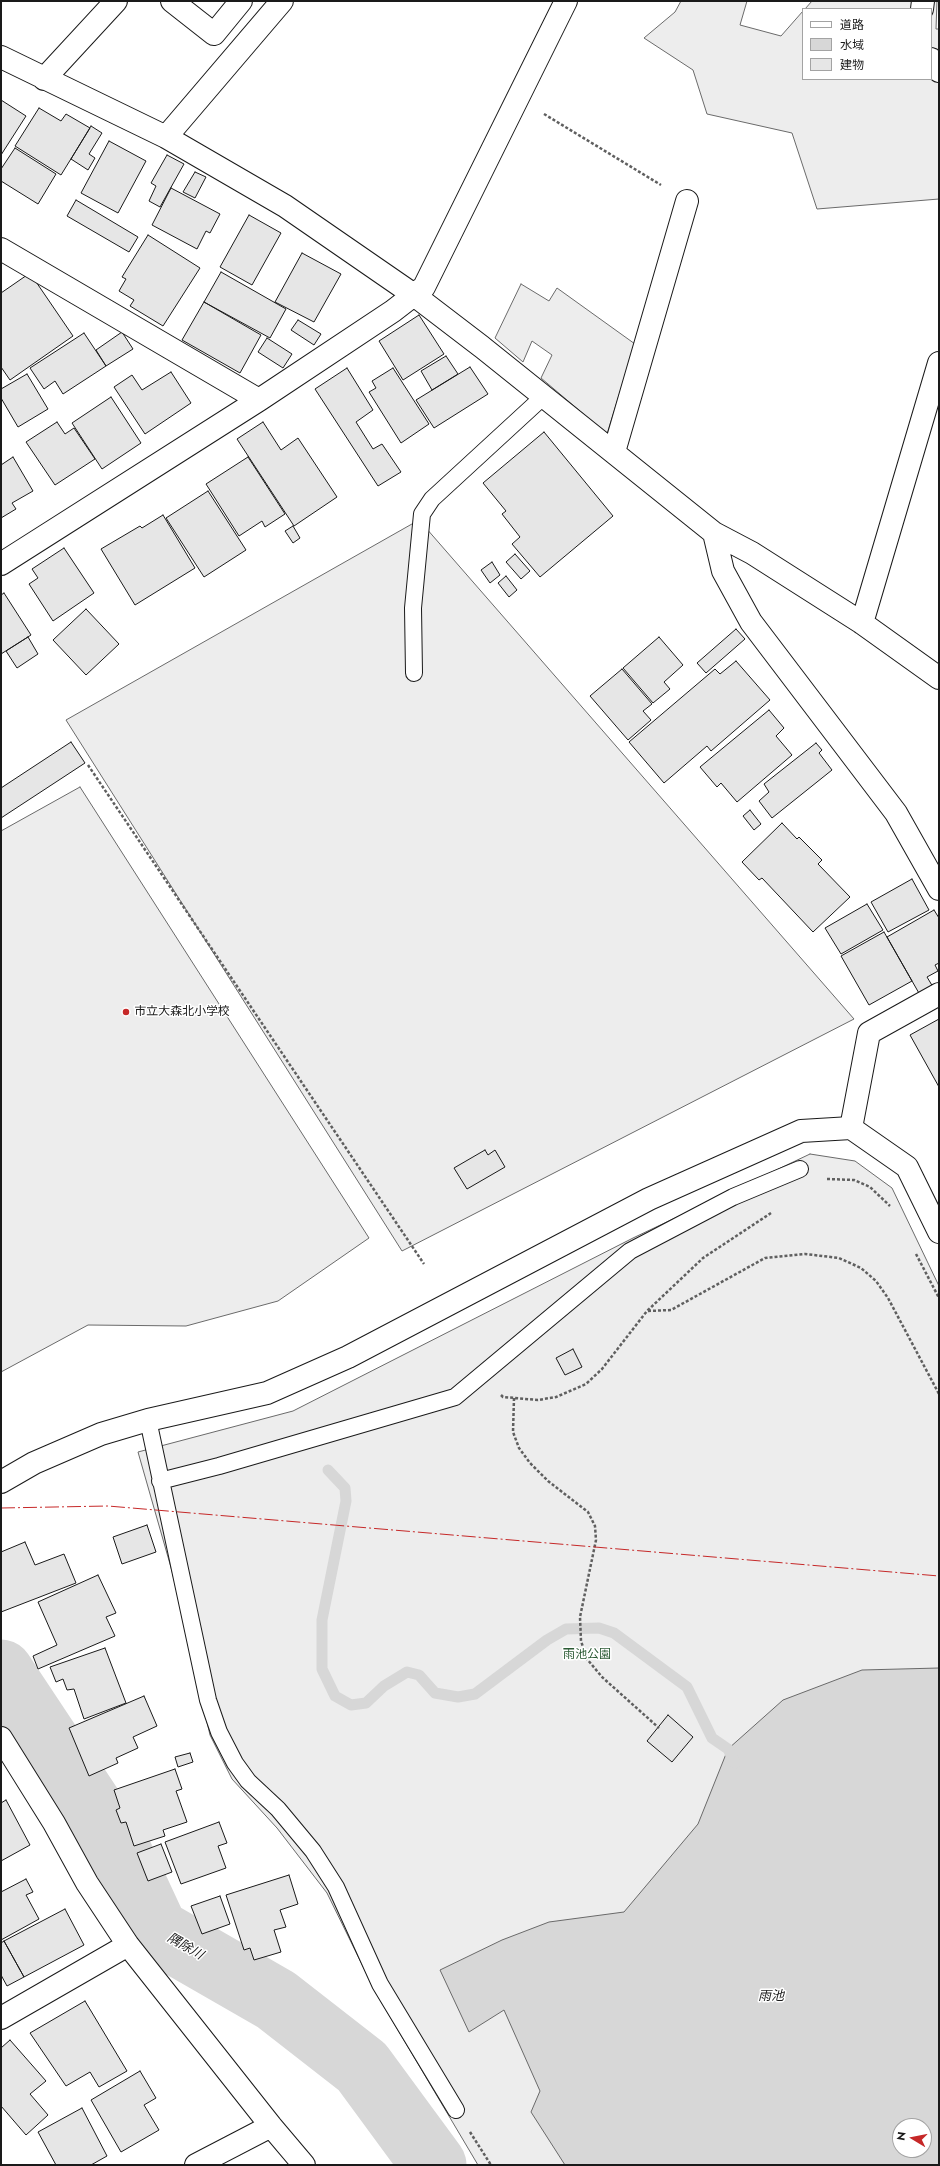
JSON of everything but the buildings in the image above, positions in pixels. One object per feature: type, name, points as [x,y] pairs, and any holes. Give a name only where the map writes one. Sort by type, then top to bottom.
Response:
[{"type":"street","points":[[44,79],[116,1]]},
{"type":"street","points":[[172,1],[214,34],[241,1]]},
{"type":"street","points":[[166,137],[282,1]]},
{"type":"street","points":[[1,564],[259,400],[424,287],[566,1]]},
{"type":"street","points":[[1,57],[166,137],[285,206],[414,295],[544,396],[714,534],[752,553],[862,623],[939,678]]},
{"type":"street","points":[[932,60],[939,71]]},
{"type":"street","points":[[614,452],[687,201]]},
{"type":"street","points":[[1,249],[259,400]]},
{"type":"street","points":[[862,623],[939,363]]},
{"type":"street","points":[[714,534],[723,571],[751,622],[896,813],[939,889]]},
{"type":"street","points":[[851,1128],[869,1033],[939,994]]},
{"type":"street","points":[[1,1482],[34,1464],[101,1434],[148,1420],[268,1393],[348,1357],[649,1199],[801,1131],[851,1128],[907,1167],[939,1232]]},
{"type":"street","points":[[2,1743],[54,1823],[87,1883],[128,1945],[271,2126],[304,2165]]},
{"type":"street","points":[[1,2018],[128,1945]]},
{"type":"street","points":[[196,2165],[271,2126]]},
{"type":"lane","points":[[414,673],[413,608],[422,514],[432,499],[544,396]]},
{"type":"lane","points":[[160,1481],[219,1466],[455,1397],[630,1251],[733,1198],[800,1169]]},
{"type":"lane","points":[[148,1420],[160,1481],[172,1524],[208,1700],[219,1732],[235,1763],[248,1781],[278,1809],[313,1851],[336,1887],[380,1984],[456,2110]]},
{"type":"path","points":[[518,99],[687,201]]},
{"type":"path","points":[[88,765],[424,1264]]},
{"type":"path","points":[[821,1182],[828,1178],[854,1180],[870,1186],[887,1201],[894,1211]]},
{"type":"path","points":[[479,1377],[503,1397],[538,1400],[556,1397],[586,1384],[602,1369],[647,1311],[703,1258],[775,1210]]},
{"type":"path","points":[[914,1250],[939,1298]]},
{"type":"path","points":[[647,1311],[671,1310],[766,1258],[805,1254],[839,1258],[861,1268],[876,1281],[888,1298],[939,1394]]},
{"type":"path","points":[[514,1398],[513,1432],[519,1448],[548,1481],[588,1512],[595,1526],[596,1540],[580,1617],[581,1641],[587,1659],[602,1676],[659,1728]]},
{"type":"path","points":[[456,2110],[491,2165]]},
{"type":"shaded area","points":[[681,1],[747,1],[740,25],[781,36],[802,12],[802,80],[932,80],[932,8],[806,8],[812,1],[937,1],[936,29],[939,29],[939,199],[817,209],[792,133],[707,114],[693,70],[644,38],[675,12]]},
{"type":"shaded area","points":[[521,284],[549,301],[557,288],[635,344],[607,434],[541,378],[552,355],[532,341],[523,362],[495,338]]},
{"type":"shaded area","points":[[419,520],[854,1019],[402,1251],[66,720]]},
{"type":"shaded area","name":"市立大森北小学校","points":[[80,787],[369,1238],[278,1301],[186,1326],[88,1325],[1,1372],[1,831]]},
{"type":"shaded area","name":"雨池公園","points":[[810,1154],[855,1161],[892,1188],[939,1286],[939,2165],[478,2165],[376,1993],[327,1893],[277,1828],[232,1779],[210,1735],[172,1571],[138,1452],[293,1411],[633,1238]]},
{"type":"water","name":"雨池","points":[[939,1668],[939,2165],[565,2165],[531,2112],[540,2091],[504,2010],[469,2032],[440,1970],[502,1940],[549,1922],[624,1912],[698,1824],[728,1749],[783,1700],[862,1670]]},
{"type":"waterway","points":[[328,1470],[345,1488],[346,1501],[322,1620],[322,1669],[335,1696],[351,1705],[366,1703],[384,1686],[407,1672],[419,1675],[435,1693],[458,1697],[475,1694],[547,1640],[566,1629],[599,1628],[614,1633],[687,1687],[712,1738],[728,1749],[735,1763]]},
{"type":"waterway","name":"隅除川","points":[[1,1672],[116,1845],[156,1931],[276,2000],[362,2067],[434,2165]]},
{"type":"power","points":[[1,1508],[108,1506],[939,1576]]},
{"type":"place","name":"市立大森北小学校","points":[[126,1012]]}]
